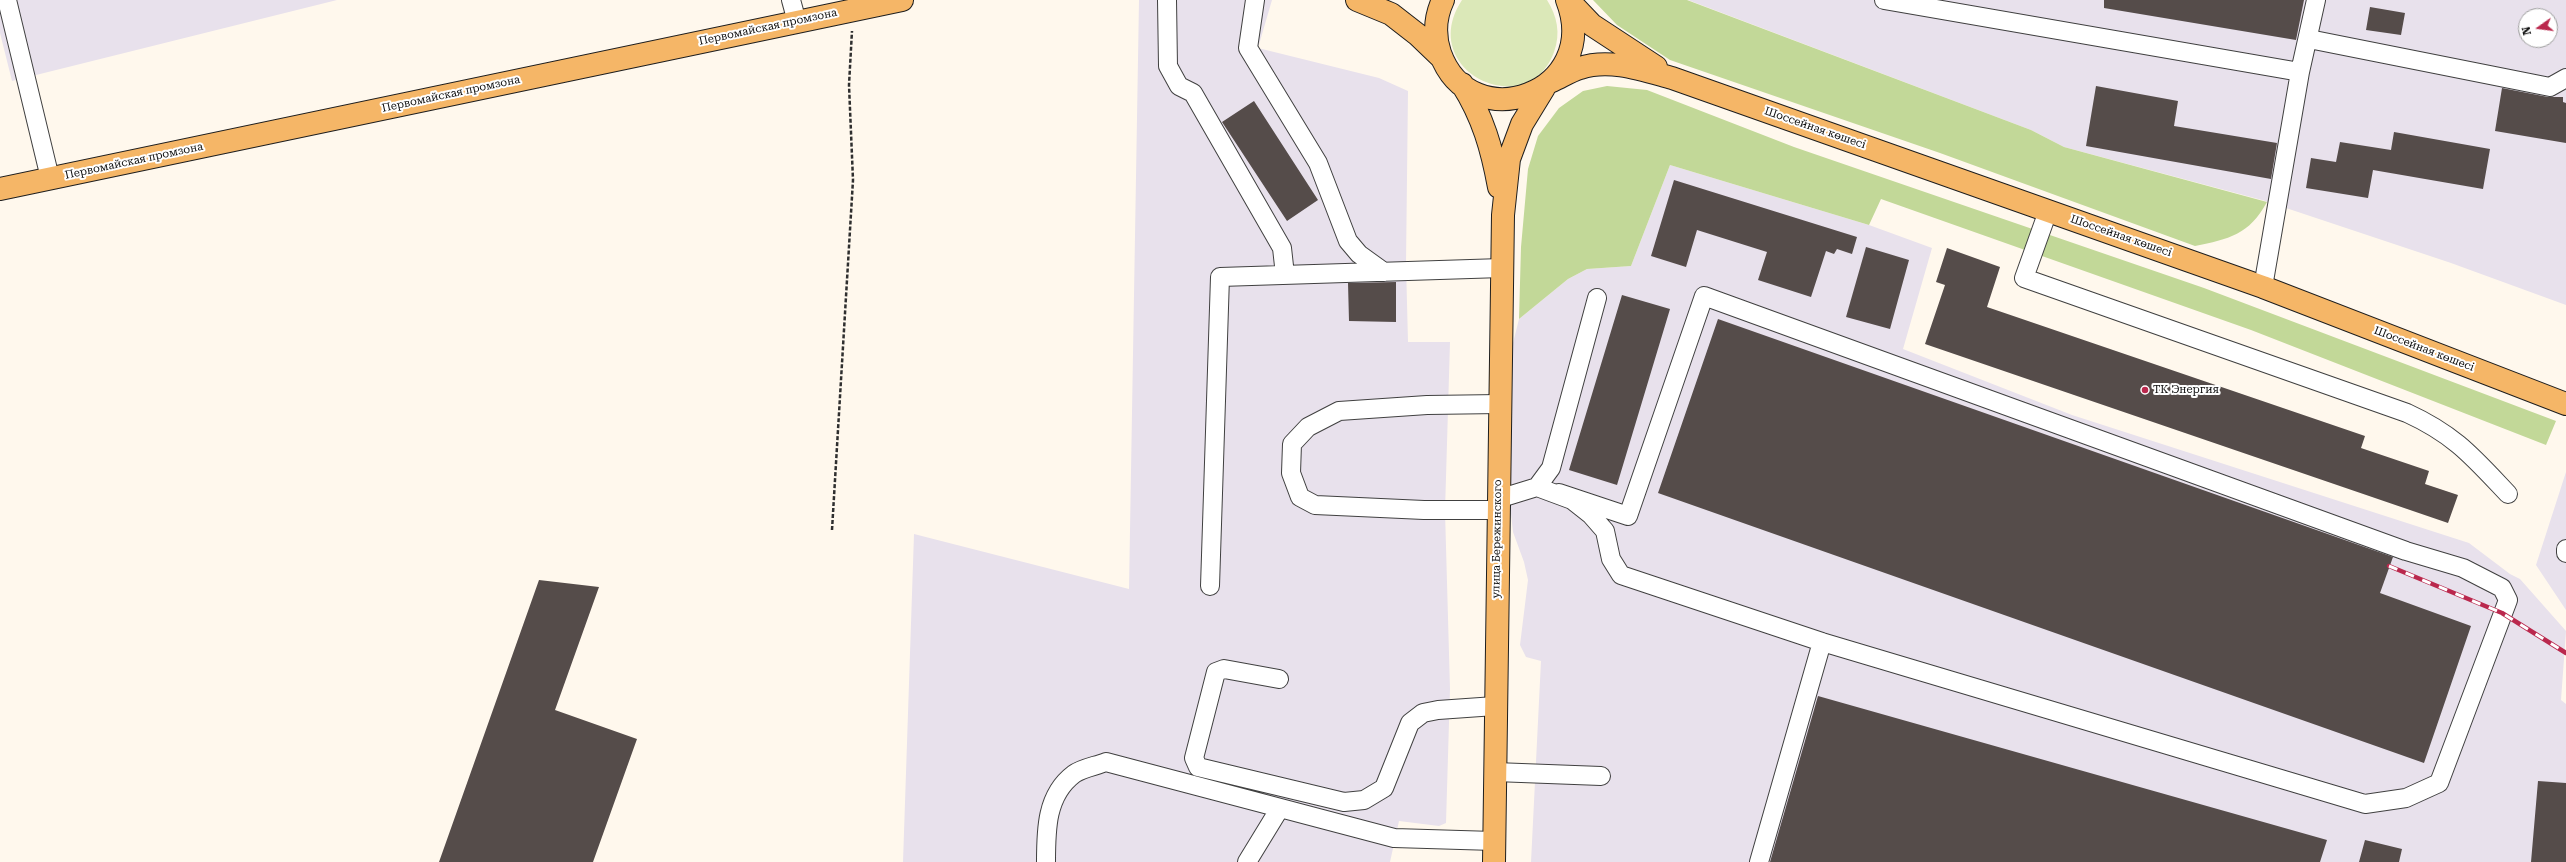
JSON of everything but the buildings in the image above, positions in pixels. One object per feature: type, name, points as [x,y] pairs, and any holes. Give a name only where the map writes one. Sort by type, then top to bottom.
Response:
[{"type":"main road","name":"Первомайская промзона","points":[[0,189],[902,0]]},
{"type":"main road","points":[[1357,0],[1391,14],[1418,35],[1442,59],[1454,77],[1475,93],[1505,99],[1520,98],[1581,68],[1610,65],[1634,67],[1672,78]]},
{"type":"main road","points":[[1442,59],[1436,33],[1437,20],[1443,0]]},
{"type":"main road","points":[[1568,0],[1592,25],[1672,78]]},
{"type":"main road","points":[[1503,215],[1509,159],[1522,124],[1548,84],[1569,56],[1573,42],[1574,27],[1568,0]]},
{"type":"main road","name":"Шоссейная көшесі","points":[[1672,78],[2262,287],[2566,404]]},
{"type":"main road","points":[[1462,84],[1477,108],[1488,134],[1503,215]]},
{"type":"main road","name":"улица Бережинского","points":[[1494,851],[1503,215]]},
{"type":"lane","points":[[7,0],[50,178]]},
{"type":"lane","points":[[791,0],[797,22]]},
{"type":"lane","points":[[1167,0],[1168,66],[1179,86],[1193,92],[1282,248],[1285,275]]},
{"type":"lane","points":[[1255,0],[1248,48],[1318,163],[1348,241],[1359,254],[1384,272]]},
{"type":"lane","points":[[1884,0],[2300,72]]},
{"type":"lane","points":[[2262,287],[2300,72],[2309,39],[2316,0]]},
{"type":"lane","points":[[2309,39],[2550,87],[2565,81]]},
{"type":"lane","points":[[2048,211],[2024,278],[2408,413],[2437,426],[2460,443],[2508,494]]},
{"type":"lane","points":[[1210,586],[1220,277],[1502,268]]},
{"type":"lane","points":[[1537,487],[1559,493],[1628,516],[1704,296],[2406,551],[2463,568],[2502,588],[2508,600],[2439,783],[2406,798],[2365,804],[1822,642],[1621,575],[1611,560],[1605,531],[1586,512],[1559,493]]},
{"type":"lane","points":[[1500,404],[1427,405],[1339,411],[1308,427],[1292,444],[1292,473],[1300,497],[1315,505],[1424,510],[1498,504],[1537,487],[1551,468],[1598,298]]},
{"type":"lane","points":[[1759,862],[1822,642]]},
{"type":"lane","points":[[1279,679],[1224,669],[1216,672],[1194,758],[1198,767],[1344,802],[1364,800],[1384,788],[1410,723],[1423,713],[1438,710],[1495,706]]},
{"type":"lane","points":[[1046,862],[1046,828],[1056,792],[1074,773],[1106,762],[1394,838],[1494,851]]},
{"type":"lane","points":[[1495,772],[1601,776]]},
{"type":"lane","points":[[1247,862],[1280,808]]},
{"type":"path","points":[[832,530],[853,180],[849,85],[854,9]]},
{"type":"shaded area","points":[[0,0],[337,0],[12,81],[0,33]]},
{"type":"shaded area","points":[[1139,0],[1272,0],[1258,48],[1379,78],[1408,91],[1406,264],[1408,342],[1450,342],[1445,511],[1450,689],[1446,823],[1439,826],[1399,821],[1390,862],[903,862],[914,534],[1129,589]]},
{"type":"shaded area","points":[[1688,0],[2566,0],[2566,305],[2451,263],[2262,200],[2064,147],[2031,130]]},
{"type":"shaded area","points":[[1670,165],[1869,225],[1932,248],[1903,349],[2072,415],[2469,543],[2510,574],[2520,579],[2566,631],[2561,700],[2566,704],[2566,862],[1531,862],[1541,661],[1526,657],[1520,645],[1528,580],[1524,562],[1513,532],[1509,496],[1512,347],[1519,319],[1568,279],[1587,269],[1631,266]]},
{"type":"shaded area","points":[[2566,472],[2566,610],[2536,565]]},
{"type":"green space","points":[[1462,0],[1547,0],[1557,25],[1557,38],[1554,52],[1541,73],[1522,84],[1501,86],[1481,80],[1464,67],[1453,48],[1451,26]]},
{"type":"green space","points":[[1593,0],[1687,0],[2031,130],[2064,147],[2267,202],[2253,222],[2237,234],[2218,241],[2195,246],[1940,153],[1670,60],[1617,25]]},
{"type":"green space","points":[[1607,86],[1647,90],[1794,147],[2204,288],[2556,421],[2546,445],[2251,330],[1881,199],[1869,225],[1670,165],[1631,266],[1587,269],[1568,279],[1519,319],[1521,247],[1528,169],[1538,136],[1559,108],[1583,91]]},
{"type":"railway","points":[[2389,566],[2502,613],[2566,653]]},
{"type":"place","name":"ТК Энергия","points":[[2145,390]]}]
